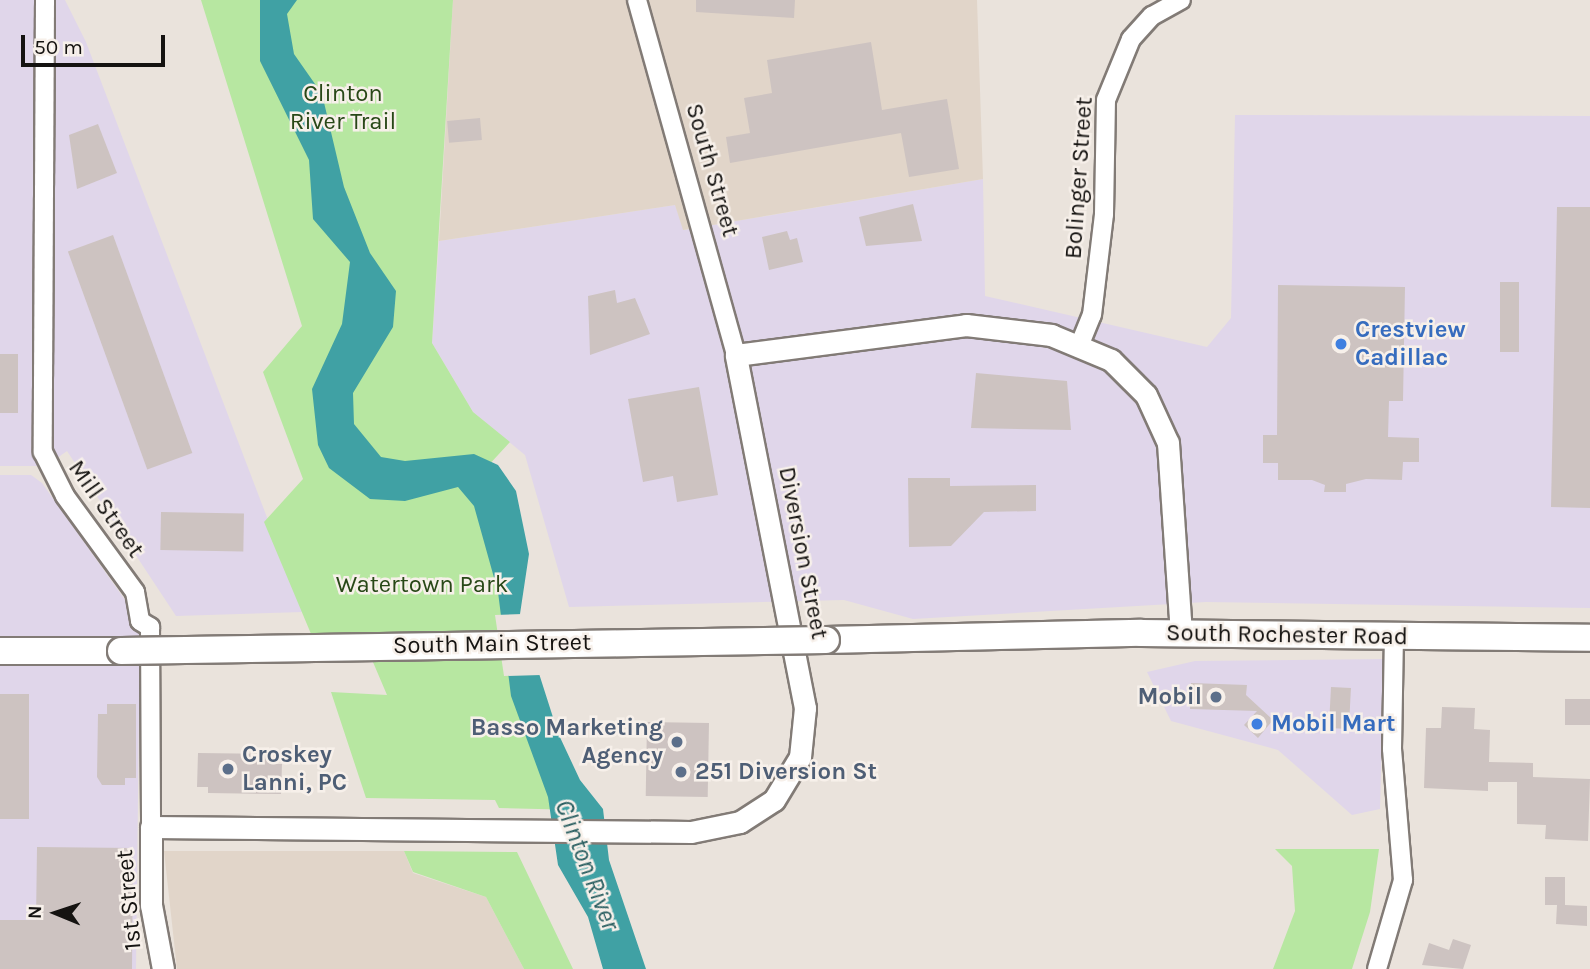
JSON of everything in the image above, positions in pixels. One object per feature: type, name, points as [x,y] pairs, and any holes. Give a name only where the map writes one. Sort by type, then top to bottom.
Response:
[{"type":"main road","name":"South Rochester Road","points":[[983,637],[1181,634],[1590,638]]},
{"type":"main road","name":"South Main Street","points":[[0,651],[983,637]]},
{"type":"street","name":"Mill Street","points":[[45,0],[43,452],[65,496],[135,592],[140,621],[150,626],[150,827]]},
{"type":"street","name":"South Street","points":[[637,0],[736,355]]},
{"type":"street","name":"Bolinger Street","points":[[1080,344],[1092,315],[1104,214],[1110,89],[1131,39],[1152,16],[1181,0]]},
{"type":"street","points":[[736,355],[966,325],[1025,329],[1080,344],[1136,381],[1168,443],[1181,634]]},
{"type":"street","name":"Diversion Street","points":[[150,827],[704,831],[740,822],[785,786],[804,741],[803,697],[736,355]]},
{"type":"street","points":[[1377,969],[1403,880],[1392,749],[1394,637]]},
{"type":"street","name":"1st Street","points":[[150,827],[151,905],[163,969]]},
{"type":"shaded area","points":[[0,0],[65,0],[86,42],[303,612],[176,616],[67,451],[46,466],[0,466]]},
{"type":"shaded area","points":[[453,0],[977,0],[983,179],[683,230],[675,205],[439,241]]},
{"type":"shaded area","points":[[1235,115],[1590,116],[1590,608],[1206,602],[913,619],[844,600],[569,607],[525,455],[473,412],[432,343],[439,241],[675,205],[684,230],[983,179],[985,296],[1207,347],[1231,318]]},
{"type":"shaded area","points":[[0,475],[31,475],[42,483],[140,621],[136,969],[0,969]]},
{"type":"shaded area","points":[[1384,659],[1380,809],[1352,815],[1278,750],[1171,721],[1147,672],[1195,661]]},
{"type":"shaded area","points":[[164,851],[404,851],[413,873],[486,897],[524,969],[177,969]]},
{"type":"green space","name":"Clinton River Trail","points":[[201,0],[453,0],[432,343],[473,412],[510,442],[486,468],[478,511],[531,699],[579,810],[499,808],[495,800],[366,798],[331,692],[387,695],[364,641],[314,641],[264,522],[303,479],[263,372],[302,326]]},
{"type":"green space","points":[[1275,849],[1379,849],[1370,912],[1352,969],[1273,969],[1295,911],[1292,866]]},
{"type":"green space","points":[[404,851],[517,852],[573,969],[524,969],[486,897],[413,872]]},
{"type":"water","name":"Clinton River","points":[[260,0],[297,0],[287,14],[294,54],[322,94],[344,187],[370,253],[396,291],[393,327],[353,393],[354,424],[381,457],[405,461],[474,454],[498,465],[516,491],[529,554],[520,614],[558,733],[580,780],[603,809],[609,860],[646,969],[603,969],[588,917],[558,865],[548,797],[511,696],[498,592],[474,506],[458,487],[405,501],[370,499],[329,468],[318,445],[312,389],[342,324],[350,262],[313,219],[309,160],[260,61]]},
{"type":"pier","points":[[523,614],[541,675],[504,676],[495,615]]},
{"type":"building","points":[[696,0],[795,0],[794,18],[696,12]]},
{"type":"building","points":[[871,42],[882,110],[947,99],[959,169],[909,177],[901,133],[730,163],[726,137],[750,133],[744,98],[772,93],[767,60]]},
{"type":"building","points":[[480,118],[482,140],[449,143],[447,121]]},
{"type":"building","points":[[98,124],[117,173],[77,189],[69,135]]},
{"type":"building","points":[[913,204],[922,241],[866,246],[859,217]]},
{"type":"building","points":[[1557,207],[1590,207],[1590,508],[1551,507]]},
{"type":"building","points":[[787,231],[790,240],[797,238],[803,262],[769,270],[762,237]]},
{"type":"building","points":[[113,235],[192,453],[147,469],[68,251]]},
{"type":"building","points":[[1500,282],[1519,282],[1519,352],[1500,352]]},
{"type":"building","name":"Crestview Cadillac","points":[[1278,285],[1405,287],[1403,401],[1389,401],[1388,437],[1419,438],[1419,462],[1403,462],[1402,480],[1366,479],[1346,484],[1346,492],[1324,492],[1325,485],[1312,480],[1278,480],[1278,463],[1263,463],[1263,435],[1277,435]]},
{"type":"building","points":[[615,290],[617,303],[635,298],[650,334],[590,355],[588,296]]},
{"type":"building","points":[[0,354],[18,354],[18,413],[0,413]]},
{"type":"building","points":[[976,373],[1067,381],[1071,430],[971,428]]},
{"type":"building","points":[[699,387],[718,495],[677,502],[673,476],[643,482],[628,399]]},
{"type":"building","points":[[908,478],[950,478],[950,486],[1036,485],[1036,511],[984,512],[951,546],[909,547]]},
{"type":"building","points":[[161,512],[244,513],[243,551],[160,550]]},
{"type":"building","points":[[1191,683],[1247,685],[1246,695],[1273,720],[1258,738],[1244,725],[1257,711],[1190,709]]},
{"type":"building","points":[[1331,687],[1351,688],[1349,729],[1329,728]]},
{"type":"building","points":[[0,694],[29,694],[29,819],[0,819]]},
{"type":"building","points":[[1565,699],[1590,699],[1590,725],[1565,725]]},
{"type":"building","points":[[107,704],[136,704],[136,778],[125,778],[125,785],[102,785],[97,777],[98,714],[107,714]]},
{"type":"building","points":[[1442,707],[1475,708],[1474,729],[1490,730],[1489,762],[1533,763],[1533,777],[1590,779],[1588,841],[1545,839],[1546,825],[1517,824],[1517,782],[1488,782],[1488,791],[1424,788],[1426,728],[1441,728]]},
{"type":"building","name":"251 Diversion St","points":[[647,722],[709,723],[708,797],[646,796]]},
{"type":"building","points":[[198,753],[273,754],[273,764],[282,764],[281,794],[208,793],[208,787],[197,787]]},
{"type":"building","points":[[37,847],[133,848],[132,969],[0,969],[0,920],[36,920]]},
{"type":"building","points":[[1545,877],[1565,877],[1565,905],[1587,906],[1587,926],[1556,924],[1557,905],[1545,905]]},
{"type":"building","points":[[1453,939],[1471,945],[1463,969],[1422,965],[1429,943],[1449,950]]},
{"type":"place","name":"Crestview Cadillac","points":[[1341,344]]},
{"type":"place","name":"Mobil","points":[[1216,697]]},
{"type":"place","name":"Mobil Mart","points":[[1257,724]]},
{"type":"place","name":"Basso Marketing Agency","points":[[677,742]]},
{"type":"place","name":"Croskey Lanni, PC","points":[[228,769]]},
{"type":"place","name":"251 Diversion St","points":[[681,772]]},
{"type":"park label","name":"Watertown Park","points":[[422,585]]}]
